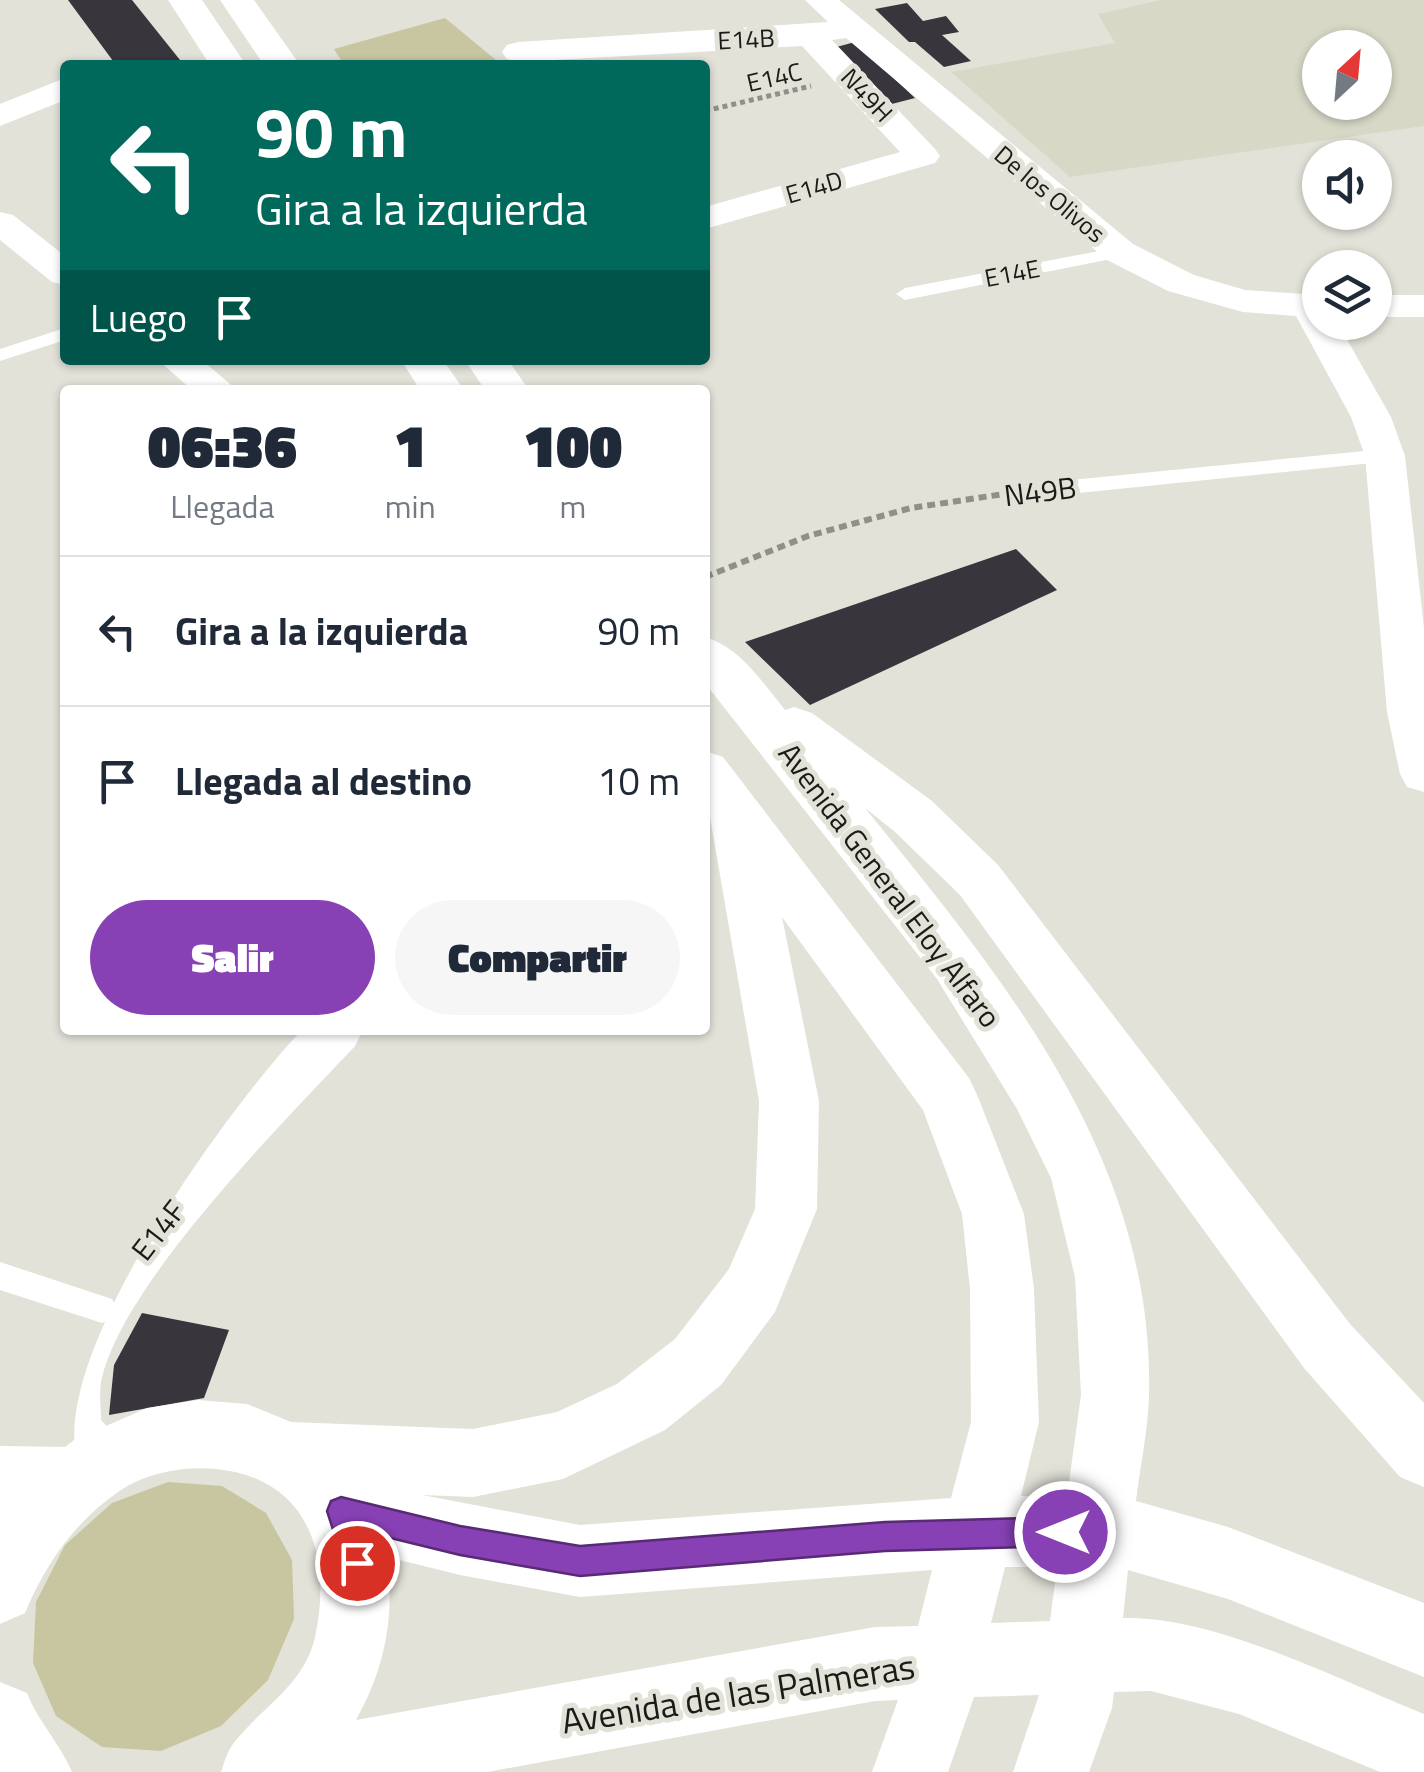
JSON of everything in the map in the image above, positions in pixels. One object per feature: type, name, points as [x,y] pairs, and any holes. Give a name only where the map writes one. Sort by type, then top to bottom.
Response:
[{"type":"main road","points":[[185,0],[225,60]]},
{"type":"main road","points":[[237,0],[279,60]]},
{"type":"main road","points":[[716,665],[914,816],[979,880],[1327,1346],[1424,1453]]},
{"type":"main road","name":"Avenida General Eloy Alfaro","points":[[716,665],[957,962],[1038,1091],[1081,1176],[1107,1277],[1116,1395],[1063,1740]]},
{"type":"main road","points":[[719,789],[948,1098],[993,1214],[1002,1289],[1005,1422],[921,1746]]},
{"type":"main road","points":[[292,1456],[473,1463],[564,1445],[641,1407],[698,1362],[752,1290],[786,1210],[790,1101],[719,789]]},
{"type":"main road","points":[[0,1588],[32,1524],[84,1472],[148,1439],[199,1430],[248,1436],[292,1456],[320,1480],[341,1511],[357,1563],[356,1620],[338,1678],[302,1732],[260,1772]]},
{"type":"main road","points":[[0,1482],[84,1472]]},
{"type":"main road","points":[[341,1511],[460,1540],[580,1561],[885,1536],[1034,1531],[1127,1534],[1228,1563],[1424,1640]]},
{"type":"main road","name":"Avenida de las Palmeras","points":[[279,1772],[875,1664],[1151,1654],[1239,1677],[1424,1752]]},
{"type":"main road","points":[[0,1720],[5,1735],[34,1772]]},
{"type":"street","name":"De los Olivos","points":[[820,0],[1120,252],[1181,283],[1244,300],[1302,305]]},
{"type":"street","name":"E14B","points":[[518,52],[854,28]]},
{"type":"street","name":"N49H","points":[[809,34],[923,156]]},
{"type":"street","points":[[0,116],[60,90]]},
{"type":"street","name":"E14D","points":[[710,217],[923,156]]},
{"type":"street","points":[[0,223],[60,270]]},
{"type":"street","points":[[1392,306],[1424,306]]},
{"type":"street","points":[[1331,340],[1386,456],[1424,774]]},
{"type":"street","points":[[184,365],[210,385]]},
{"type":"street","name":"E14F","points":[[84,1472],[70,1430],[68,1398],[79,1354],[102,1309],[159,1222],[331,1035]]},
{"type":"lane","name":"E14E","points":[[905,294],[1120,252]]},
{"type":"lane","points":[[0,355],[60,336]]},
{"type":"lane","name":"N49B","points":[[1030,490],[1386,456]]},
{"type":"lane","points":[[0,1276],[102,1309]]},
{"type":"path","name":"E14C","points":[[710,110],[851,77]]},
{"type":"path","name":"N49B","points":[[710,575],[808,536],[894,512],[1030,490]]},
{"type":"shaded area","points":[[1161,0],[1424,0],[1424,126],[1302,140],[1302,144],[1070,177],[951,72],[1115,43],[1098,14]]},
{"type":"green space","points":[[445,18],[496,60],[341,60],[334,49]]},
{"type":"green space","points":[[168,1482],[222,1486],[266,1513],[292,1560],[294,1619],[268,1680],[221,1726],[161,1751],[102,1747],[56,1716],[33,1663],[36,1602],[65,1545],[112,1503]]},
{"type":"building","points":[[68,0],[132,0],[180,60],[112,60]]},
{"type":"building","points":[[907,3],[923,21],[946,16],[959,32],[942,35],[971,61],[944,67],[915,42],[909,42],[875,9]]},
{"type":"building","points":[[855,42],[915,98],[888,105],[829,49]]},
{"type":"building","points":[[1016,549],[1057,590],[810,705],[745,642]]},
{"type":"building","points":[[142,1313],[229,1330],[204,1398],[109,1415],[114,1365]]},
{"type":"route","points":[[357,1563],[341,1511],[460,1540],[580,1561],[704,1554],[885,1536],[1065,1532]]}]
